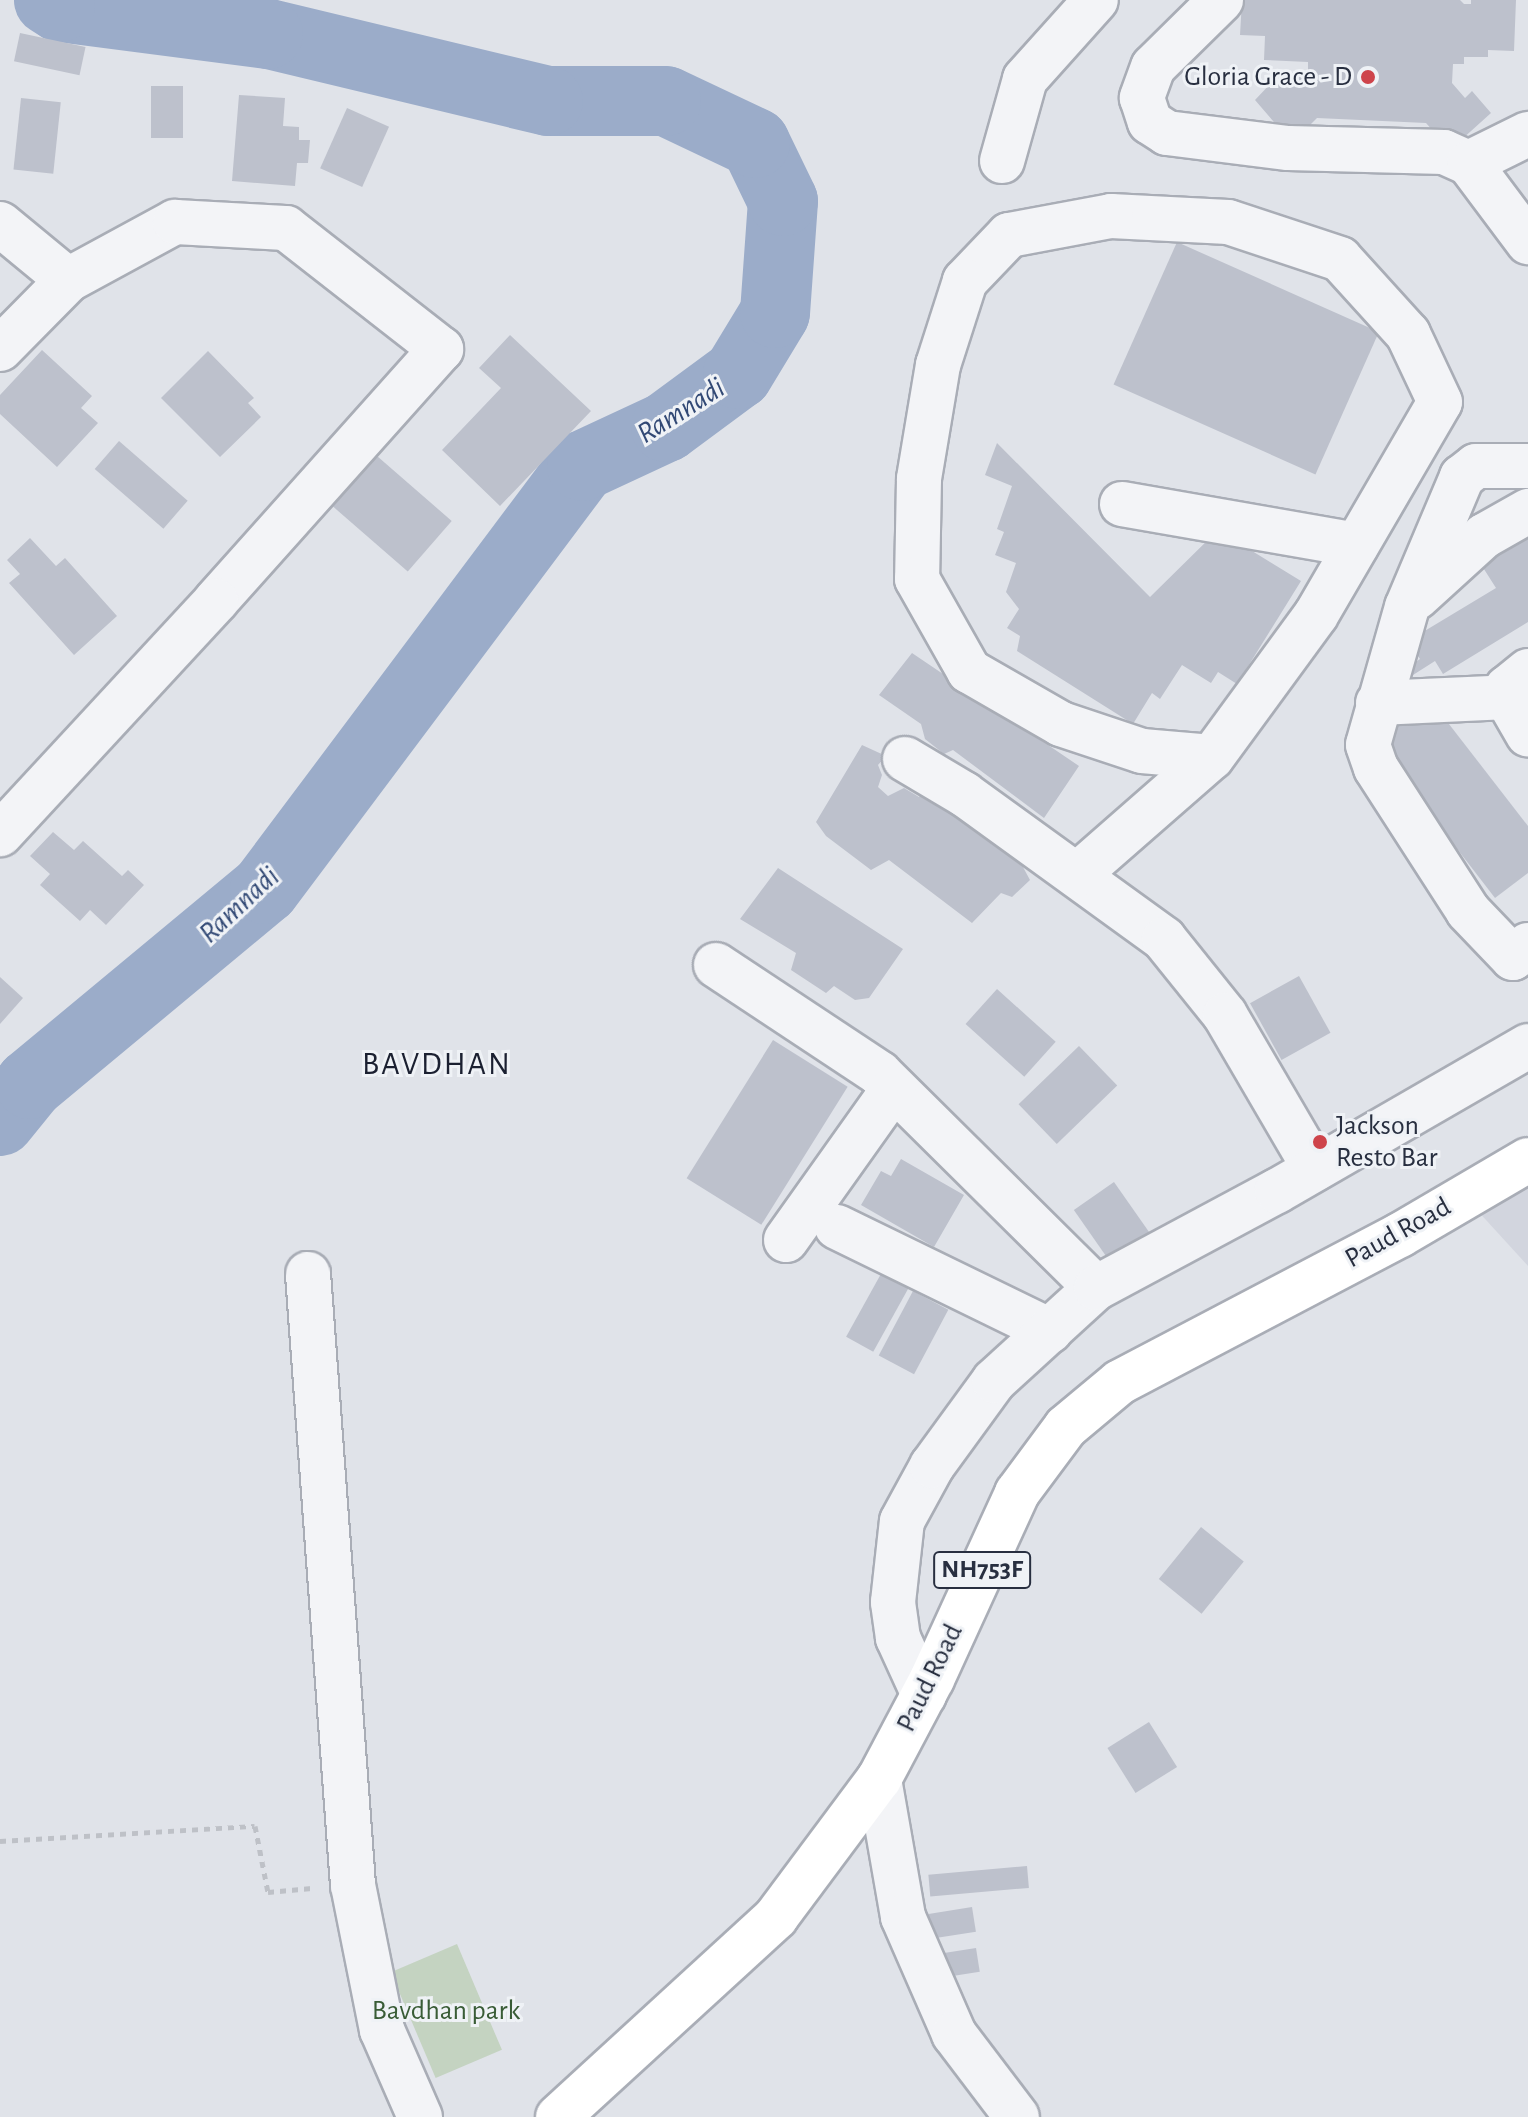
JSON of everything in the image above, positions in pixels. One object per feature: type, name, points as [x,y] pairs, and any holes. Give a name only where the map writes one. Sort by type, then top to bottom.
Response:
[{"type":"main road","name":"Paud Road","points":[[558,2117],[776,1917],[879,1779],[924,1695],[1017,1493],[1066,1427],[1120,1382],[1400,1235],[1528,1160]]},
{"type":"street","points":[[1002,161],[1025,79],[1096,0]]},
{"type":"street","points":[[1221,0],[1153,67],[1142,98],[1150,122],[1167,133],[1288,148],[1444,152],[1469,163],[1528,242]]},
{"type":"street","points":[[1469,163],[1528,134]]},
{"type":"street","points":[[1077,875],[1212,757],[1316,615],[1440,402],[1408,334],[1340,259],[1228,222],[1111,216],[1009,235],[965,281],[938,365],[919,479],[917,579],[969,671],[1061,724],[1142,751],[1212,757]]},
{"type":"street","points":[[0,349],[68,280],[175,222],[286,228],[441,349],[216,601],[0,834]]},
{"type":"street","points":[[0,224],[68,280]]},
{"type":"street","points":[[1528,466],[1476,466],[1462,477],[1407,607],[1368,745],[1376,768],[1468,911],[1513,958],[1528,945]]},
{"type":"street","points":[[1122,504],[1356,545]]},
{"type":"street","points":[[1407,607],[1484,536],[1528,511]]},
{"type":"street","points":[[1378,703],[1521,701]]},
{"type":"street","points":[[905,759],[964,794],[1164,939],[1225,1015],[1315,1169]]},
{"type":"street","points":[[716,965],[879,1073],[1096,1288]]},
{"type":"street","points":[[924,1695],[898,1638],[893,1602],[902,1521],[932,1466],[994,1381],[1096,1288],[1315,1169],[1528,1046]]},
{"type":"street","points":[[786,1240],[894,1088]]},
{"type":"street","points":[[837,1227],[1050,1331]]},
{"type":"street","points":[[308,1274],[353,1885],[382,2030],[420,2117]]},
{"type":"street","points":[[879,1779],[903,1917],[954,2034],[1017,2117]]},
{"type":"path","points":[[0,1841],[255,1826],[268,1892],[353,1885]]},
{"type":"shaded area","points":[[1528,1156],[1528,1266],[1465,1197]]},
{"type":"green space","name":"Bavdhan park","points":[[457,1944],[502,2050],[436,2078],[391,1972]]},
{"type":"building","name":"Gloria Grace - D","points":[[1242,0],[1460,0],[1471,4],[1471,0],[1516,0],[1514,51],[1488,50],[1488,57],[1464,57],[1464,64],[1453,64],[1452,83],[1465,98],[1472,91],[1491,113],[1450,150],[1426,123],[1317,118],[1292,143],[1255,100],[1272,82],[1276,86],[1290,72],[1308,72],[1308,62],[1264,60],[1265,36],[1240,35]]},
{"type":"building","points":[[20,33],[86,47],[80,75],[14,61]]},
{"type":"building","points":[[151,86],[183,86],[183,138],[151,138]]},
{"type":"building","points":[[239,95],[285,98],[283,126],[299,127],[299,140],[310,140],[308,163],[297,163],[295,186],[232,181]]},
{"type":"building","points":[[21,98],[61,102],[53,174],[13,170]]},
{"type":"building","points":[[347,108],[389,127],[362,187],[320,168]]},
{"type":"building","points":[[1177,242],[1379,332],[1315,474],[1114,385]]},
{"type":"building","points":[[510,335],[591,411],[500,506],[442,450],[501,388],[479,368]]},
{"type":"building","points":[[42,350],[92,396],[81,408],[98,423],[57,467],[0,414],[0,395]]},
{"type":"building","points":[[208,351],[254,398],[248,403],[261,417],[220,457],[161,398]]},
{"type":"building","points":[[119,441],[188,501],[163,529],[95,469]]},
{"type":"building","points":[[997,443],[1150,597],[1218,530],[1301,581],[1237,684],[1218,672],[1211,683],[1182,665],[1160,699],[1152,693],[1133,724],[1017,651],[1020,636],[1007,628],[1019,609],[1006,592],[1016,563],[995,555],[1004,532],[997,529],[1012,486],[985,475]]},
{"type":"building","points":[[377,456],[452,521],[408,572],[333,507]]},
{"type":"building","points":[[1528,523],[1528,622],[1443,674],[1435,661],[1413,675],[1408,667],[1420,659],[1408,641],[1496,588],[1475,555]]},
{"type":"building","points":[[30,538],[56,566],[65,558],[117,616],[74,655],[9,583],[20,574],[7,560]]},
{"type":"building","points":[[912,653],[1079,766],[1044,818],[953,750],[944,754],[925,739],[921,724],[879,695]]},
{"type":"building","points":[[1435,706],[1528,826],[1528,873],[1495,898],[1374,741],[1413,710]]},
{"type":"building","points":[[862,745],[886,756],[878,765],[882,775],[878,787],[888,796],[904,788],[919,797],[931,779],[1017,856],[1030,880],[1012,897],[1001,893],[972,923],[889,860],[871,870],[826,836],[816,822]]},
{"type":"building","points":[[53,832],[74,850],[83,841],[122,876],[128,870],[144,885],[106,925],[90,910],[80,921],[40,885],[50,874],[30,856]]},
{"type":"building","points":[[778,868],[903,949],[869,998],[855,1000],[834,986],[826,993],[791,970],[796,953],[740,919]]},
{"type":"building","points":[[1299,976],[1331,1033],[1282,1060],[1250,1003]]},
{"type":"building","points":[[0,977],[23,998],[0,1024]]},
{"type":"building","points":[[997,989],[1056,1042],[1024,1077],[966,1024]]},
{"type":"building","points":[[773,1040],[848,1087],[761,1225],[687,1178]]},
{"type":"building","points":[[1079,1046],[1117,1086],[1057,1144],[1019,1104]]},
{"type":"building","points":[[901,1159],[964,1195],[934,1247],[861,1205],[881,1171],[891,1176]]},
{"type":"building","points":[[1114,1182],[1152,1236],[1112,1264],[1074,1210]]},
{"type":"building","points":[[882,1272],[909,1287],[873,1352],[846,1337]]},
{"type":"building","points":[[913,1291],[948,1310],[914,1374],[879,1355]]},
{"type":"building","points":[[1201,1527],[1244,1562],[1202,1614],[1159,1579]]},
{"type":"building","points":[[1149,1722],[1177,1767],[1136,1793],[1107,1748]]},
{"type":"building","points":[[1027,1866],[1029,1888],[930,1897],[928,1875]]},
{"type":"building","points":[[972,1907],[976,1932],[932,1939],[929,1914]]},
{"type":"building","points":[[976,1948],[980,1972],[938,1978],[935,1955]]},
{"type":"waterway","name":"Ramnadi","points":[[0,1121],[30,1084],[265,889],[582,466],[666,427],[738,374],[775,313],[783,201],[755,143],[666,101],[548,101],[268,34],[60,7],[49,0]]},
{"type":"place","name":"Gloria Grace - D","points":[[1368,77]]},
{"type":"place","name":"Jackson Resto Bar","points":[[1320,1142]]},
{"type":"district","name":"BAVDHAN","points":[[437,1064]]}]
